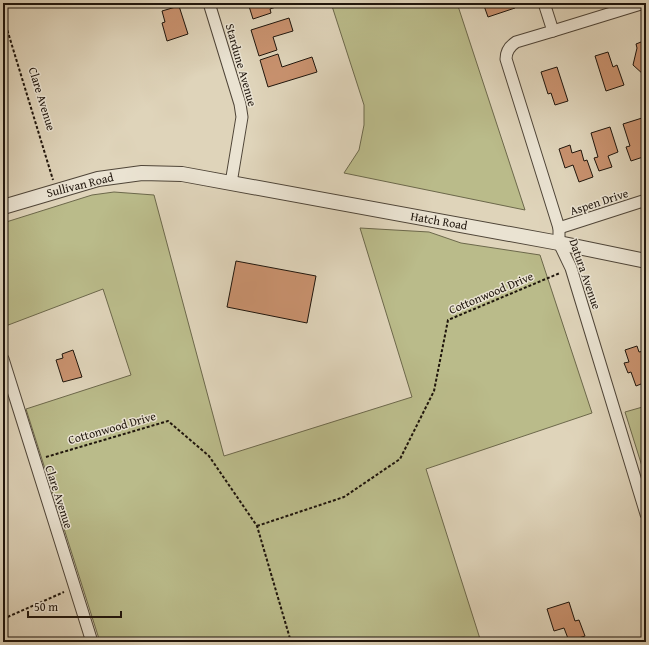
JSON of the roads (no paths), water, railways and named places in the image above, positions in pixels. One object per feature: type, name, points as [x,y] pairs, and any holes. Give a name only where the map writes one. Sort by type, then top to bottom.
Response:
[{"type":"street","name":"Stardune Avenue","points":[[209,3],[240,104],[242,116],[231,183]]},
{"type":"street","points":[[544,3],[553,31],[644,3]]},
{"type":"street","name":"Datura Avenue","points":[[553,31],[516,42],[511,45],[506,54],[506,59],[559,228],[559,243],[571,268],[646,514]]},
{"type":"street","name":"Sullivan Road","points":[[3,207],[56,190],[98,179],[142,173],[182,174],[231,183]]},
{"type":"street","name":"Hatch Road","points":[[231,183],[559,243],[646,261]]},
{"type":"street","name":"Aspen Drive","points":[[559,228],[646,200]]},
{"type":"street","name":"Clare Avenue","points":[[3,359],[92,642]]}]
